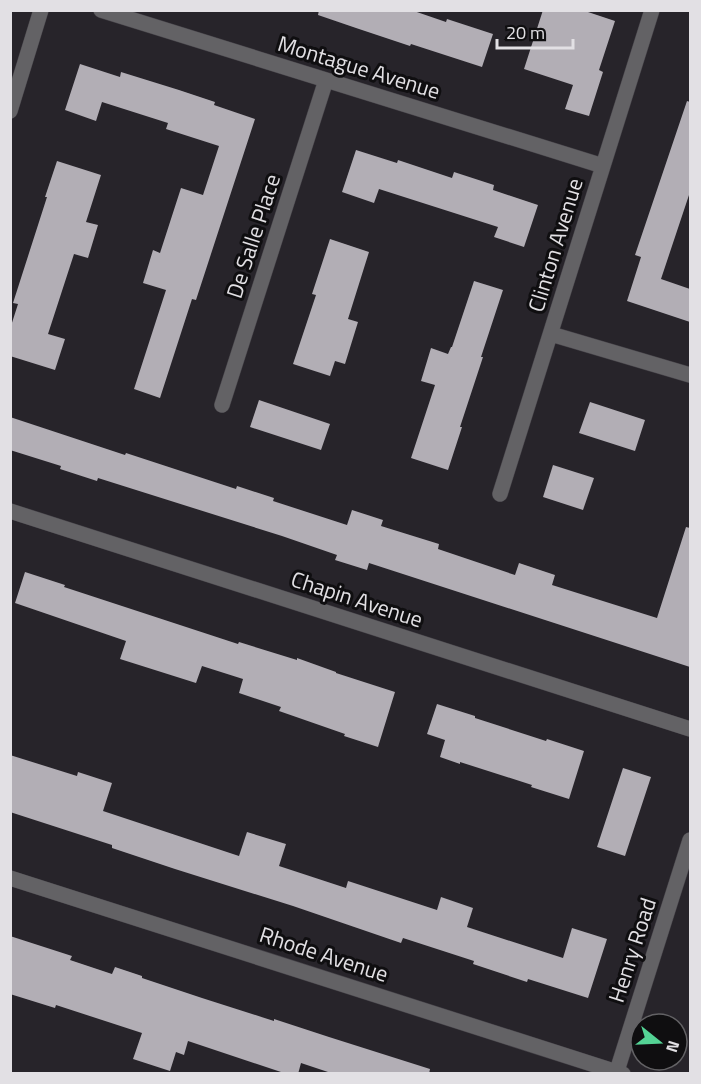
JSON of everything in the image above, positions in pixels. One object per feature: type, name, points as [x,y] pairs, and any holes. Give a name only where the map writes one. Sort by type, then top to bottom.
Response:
[{"type":"street","points":[[10,111],[41,10]]},
{"type":"street","name":"Montague Avenue","points":[[102,10],[603,166]]},
{"type":"street","name":"Clinton Avenue","points":[[501,494],[652,10]]},
{"type":"street","name":"De Salle Place","points":[[222,405],[326,80]]},
{"type":"street","points":[[551,334],[690,375]]},
{"type":"street","name":"Chapin Avenue","points":[[10,511],[690,729]]},
{"type":"street","name":"Henry Road","points":[[619,1073],[690,840]]},
{"type":"street","name":"Rhode Avenue","points":[[10,878],[619,1073]]},
{"type":"building","points":[[319,10],[411,10],[493,34],[482,67],[318,15]]},
{"type":"building","points":[[543,10],[582,10],[615,21],[599,70],[603,72],[589,116],[565,109],[573,85],[524,69]]},
{"type":"building","points":[[80,64],[120,77],[121,72],[179,90],[255,119],[196,300],[192,299],[160,398],[134,389],[166,290],[143,283],[153,250],[160,253],[181,188],[203,195],[219,146],[166,129],[168,123],[102,102],[96,121],[65,110]]},
{"type":"building","points":[[687,101],[690,102],[690,192],[661,279],[690,289],[690,322],[627,301],[641,257],[635,255]]},
{"type":"building","points":[[356,150],[397,163],[398,160],[452,178],[454,172],[494,185],[493,190],[538,205],[524,247],[494,237],[498,227],[379,189],[374,203],[342,192]]},
{"type":"building","points":[[57,161],[101,175],[86,222],[98,225],[88,258],[74,254],[48,334],[65,339],[55,370],[10,356],[10,329],[18,304],[13,303]]},
{"type":"building","points":[[330,239],[369,252],[348,319],[358,322],[345,364],[335,361],[330,376],[293,364],[316,295],[312,294]]},
{"type":"building","points":[[474,281],[503,290],[448,470],[411,458],[435,385],[421,381],[431,348],[448,354],[452,347]]},
{"type":"building","points":[[259,400],[330,424],[321,450],[250,427]]},
{"type":"building","points":[[590,402],[645,420],[635,451],[579,433]]},
{"type":"building","points":[[10,417],[236,489],[237,486],[274,498],[273,501],[347,525],[352,510],[383,520],[381,526],[439,544],[438,549],[515,575],[519,563],[555,575],[552,585],[657,618],[686,527],[690,528],[690,667],[369,563],[367,570],[335,560],[337,555],[282,536],[98,478],[97,481],[60,469],[61,466],[10,450]]},
{"type":"building","points":[[553,465],[594,478],[583,510],[543,497]]},
{"type":"building","points":[[25,572],[238,644],[239,642],[297,660],[297,658],[395,692],[378,747],[279,711],[281,707],[239,693],[243,679],[202,666],[196,683],[120,659],[126,641],[15,603]]},
{"type":"building","points":[[437,704],[546,741],[547,739],[584,751],[569,799],[531,787],[532,785],[440,757],[445,740],[427,734]]},
{"type":"building","points":[[10,755],[77,776],[78,772],[112,783],[103,811],[239,856],[247,832],[286,844],[279,866],[346,888],[348,881],[437,910],[441,897],[473,908],[467,927],[563,958],[572,928],[607,939],[588,998],[528,979],[527,982],[473,964],[474,961],[403,938],[401,943],[10,812]]},
{"type":"building","points":[[623,768],[651,777],[625,856],[597,847]]},
{"type":"building","points":[[10,936],[72,956],[70,960],[112,974],[115,967],[202,998],[430,1069],[429,1074],[334,1074],[301,1063],[298,1074],[287,1074],[188,1041],[184,1055],[176,1052],[170,1071],[133,1059],[142,1033],[56,1005],[55,1008],[10,994]]}]
